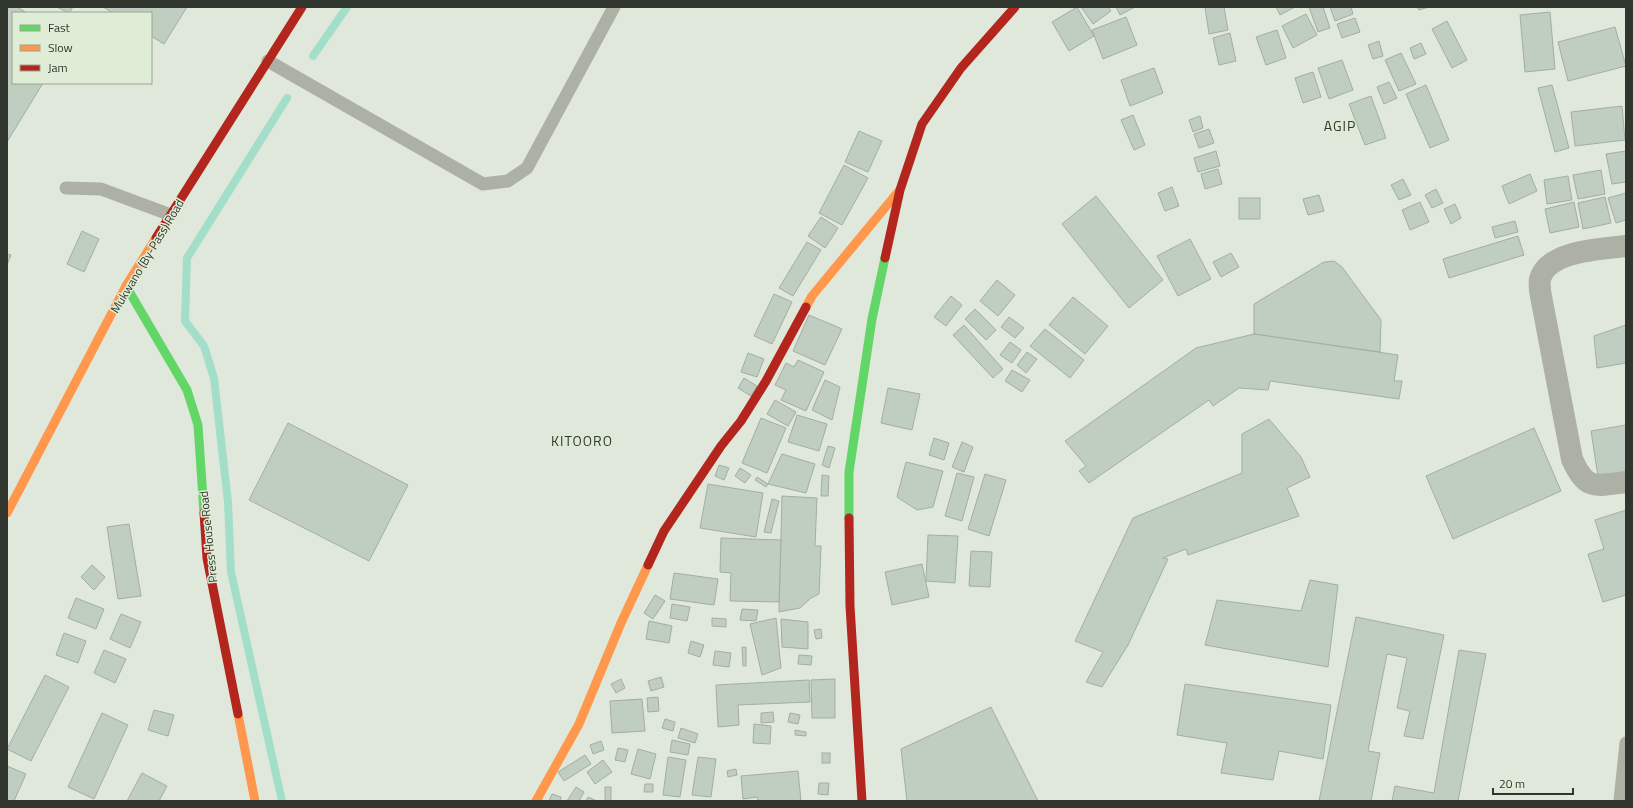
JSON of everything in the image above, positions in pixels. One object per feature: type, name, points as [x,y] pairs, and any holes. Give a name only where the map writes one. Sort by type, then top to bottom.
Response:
[{"type":"main road","name":"Mukwano (By-Pass) Road","points":[[7,513],[126,286],[302,7]]},
{"type":"main road","points":[[862,801],[850,606],[849,472],[872,319],[900,190],[922,124],[961,68],[1015,7]]},
{"type":"main road","points":[[536,801],[579,724],[621,623],[664,531],[721,446],[750,408],[766,382],[812,296],[900,190]]},
{"type":"main road","name":"Press House Road","points":[[126,286],[187,390],[198,425],[207,558],[255,801]]},
{"type":"street","points":[[1626,246],[1591,251],[1558,259],[1545,269],[1540,279],[1540,291],[1572,458],[1578,472],[1588,483],[1600,486],[1626,482]]},
{"type":"lane","points":[[268,61],[483,184],[508,181],[527,168],[614,7]]},
{"type":"lane","points":[[66,188],[101,189],[171,215]]},
{"type":"lane","points":[[1620,801],[1626,743]]},
{"type":"building","points":[[7,7],[17,7],[25,12],[12,12],[12,84],[42,84],[7,142]]},
{"type":"building","points":[[57,7],[73,7],[70,12]]},
{"type":"building","points":[[103,7],[187,7],[164,44],[152,37],[152,12],[111,12]]},
{"type":"building","points":[[1077,7],[1094,36],[1069,51],[1052,22]]},
{"type":"building","points":[[1081,7],[1108,7],[1111,11],[1093,24]]},
{"type":"building","points":[[1116,7],[1135,7],[1120,15]]},
{"type":"building","points":[[1205,7],[1224,7],[1228,30],[1209,34]]},
{"type":"building","points":[[1276,7],[1295,7],[1280,15]]},
{"type":"building","points":[[1309,7],[1323,7],[1330,28],[1318,32]]},
{"type":"building","points":[[1330,7],[1351,7],[1353,14],[1335,21]]},
{"type":"building","points":[[1417,7],[1429,7],[1419,10]]},
{"type":"building","points":[[1550,12],[1555,69],[1525,72],[1520,15]]},
{"type":"building","points":[[1306,14],[1317,35],[1293,48],[1282,26]]},
{"type":"building","points":[[1126,17],[1137,45],[1103,59],[1092,30]]},
{"type":"building","points":[[1355,18],[1360,32],[1342,38],[1337,24]]},
{"type":"building","points":[[1447,21],[1467,60],[1452,68],[1432,29]]},
{"type":"building","points":[[1615,27],[1626,66],[1568,81],[1558,42]]},
{"type":"building","points":[[1277,30],[1286,58],[1266,65],[1256,37]]},
{"type":"building","points":[[1230,33],[1236,61],[1219,65],[1213,38]]},
{"type":"building","points":[[1379,41],[1383,56],[1373,59],[1368,45]]},
{"type":"building","points":[[1421,43],[1426,54],[1414,59],[1410,48]]},
{"type":"building","points":[[1401,53],[1416,84],[1399,91],[1385,60]]},
{"type":"building","points":[[1342,60],[1353,90],[1329,99],[1318,68]]},
{"type":"building","points":[[1154,68],[1163,93],[1130,106],[1121,80]]},
{"type":"building","points":[[1313,72],[1321,97],[1303,103],[1295,78]]},
{"type":"building","points":[[1389,82],[1397,98],[1384,104],[1377,87]]},
{"type":"building","points":[[1426,85],[1449,140],[1430,148],[1406,94]]},
{"type":"building","points":[[1552,85],[1569,148],[1555,152],[1538,88]]},
{"type":"building","points":[[1371,96],[1386,138],[1365,145],[1349,104]]},
{"type":"building","points":[[1622,106],[1625,140],[1575,146],[1571,112]]},
{"type":"building","points":[[1133,115],[1145,145],[1134,150],[1121,120]]},
{"type":"building","points":[[1200,116],[1203,128],[1193,132],[1189,120]]},
{"type":"building","points":[[1209,129],[1214,143],[1199,148],[1194,134]]},
{"type":"building","points":[[859,131],[882,141],[868,172],[845,162]]},
{"type":"building","points":[[1216,151],[1220,166],[1198,172],[1194,158]]},
{"type":"building","points":[[1626,151],[1626,182],[1612,184],[1606,154]]},
{"type":"building","points":[[844,165],[868,178],[842,225],[819,213]]},
{"type":"building","points":[[1218,169],[1222,184],[1205,189],[1201,174]]},
{"type":"building","points":[[1601,170],[1605,194],[1578,199],[1573,175]]},
{"type":"building","points":[[1530,174],[1537,191],[1509,204],[1502,186]]},
{"type":"building","points":[[1568,176],[1572,200],[1547,204],[1544,180]]},
{"type":"building","points":[[1403,179],[1411,195],[1399,200],[1391,185]]},
{"type":"building","points":[[1172,187],[1179,206],[1165,211],[1158,193]]},
{"type":"building","points":[[1436,189],[1443,203],[1432,208],[1425,195]]},
{"type":"building","points":[[1626,193],[1626,220],[1616,223],[1608,198]]},
{"type":"building","points":[[1319,195],[1324,211],[1308,215],[1303,199]]},
{"type":"building","points":[[1096,196],[1163,280],[1129,308],[1062,224]]},
{"type":"building","points":[[1605,197],[1611,223],[1583,229],[1578,203]]},
{"type":"building","points":[[1239,198],[1260,198],[1260,219],[1239,219]]},
{"type":"building","points":[[1420,202],[1429,222],[1410,230],[1402,210]]},
{"type":"building","points":[[1574,202],[1579,227],[1550,233],[1545,209]]},
{"type":"building","points":[[1455,204],[1461,218],[1451,224],[1444,209]]},
{"type":"building","points":[[821,217],[838,228],[825,248],[808,236]]},
{"type":"building","points":[[1515,221],[1518,232],[1495,238],[1492,227]]},
{"type":"building","points":[[82,231],[99,239],[84,272],[67,264]]},
{"type":"building","points":[[1518,236],[1524,255],[1449,278],[1443,259]]},
{"type":"building","points":[[1190,239],[1211,279],[1178,296],[1157,256]]},
{"type":"building","points":[[807,242],[821,250],[793,296],[779,288]]},
{"type":"building","points":[[1231,253],[1239,267],[1221,277],[1213,262]]},
{"type":"building","points":[[7,254],[11,255],[7,265]]},
{"type":"building","points":[[1334,261],[1342,267],[1381,320],[1380,352],[1254,334],[1254,304],[1324,262]]},
{"type":"building","points":[[997,280],[1015,295],[998,316],[980,301]]},
{"type":"building","points":[[774,294],[792,302],[772,344],[754,336]]},
{"type":"building","points":[[951,296],[962,305],[946,326],[934,317]]},
{"type":"building","points":[[1073,297],[1108,326],[1085,354],[1049,325]]},
{"type":"building","points":[[975,309],[996,330],[986,340],[965,319]]},
{"type":"building","points":[[809,315],[842,329],[825,365],[793,351]]},
{"type":"building","points":[[1009,317],[1024,328],[1015,338],[1001,327]]},
{"type":"building","points":[[964,325],[1003,369],[993,378],[953,335]]},
{"type":"building","points":[[1626,325],[1626,363],[1597,368],[1594,336]]},
{"type":"building","points":[[1045,329],[1084,360],[1070,378],[1030,346]]},
{"type":"building","points":[[1254,334],[1398,355],[1394,381],[1402,381],[1399,399],[1270,381],[1268,390],[1239,388],[1213,406],[1209,400],[1089,483],[1079,471],[1086,466],[1065,441],[1196,348]]},
{"type":"building","points":[[1010,342],[1021,350],[1012,363],[1000,355]]},
{"type":"building","points":[[1027,352],[1037,359],[1026,373],[1017,365]]},
{"type":"building","points":[[748,353],[764,359],[757,377],[741,372]]},
{"type":"building","points":[[798,360],[824,372],[806,411],[781,400],[786,390],[775,385],[786,363],[794,367]]},
{"type":"building","points":[[1012,370],[1030,380],[1022,392],[1005,381]]},
{"type":"building","points":[[744,378],[757,386],[751,396],[738,388]]},
{"type":"building","points":[[825,380],[840,387],[832,420],[812,410]]},
{"type":"building","points":[[888,388],[920,394],[912,430],[881,423]]},
{"type":"building","points":[[775,400],[796,412],[788,426],[767,414]]},
{"type":"building","points":[[797,415],[827,424],[819,451],[788,442]]},
{"type":"building","points":[[761,418],[786,428],[767,473],[742,463]]},
{"type":"building","points":[[1269,419],[1301,457],[1310,477],[1287,488],[1299,516],[1188,555],[1186,549],[1163,558],[1168,559],[1128,645],[1102,687],[1086,682],[1103,652],[1075,641],[1133,518],[1242,473],[1242,434]]},
{"type":"building","points":[[288,423],[408,485],[369,561],[249,500]]},
{"type":"building","points":[[1626,425],[1626,472],[1598,476],[1591,431]]},
{"type":"building","points":[[1534,428],[1561,491],[1453,539],[1426,476]]},
{"type":"building","points":[[934,438],[949,443],[944,460],[929,455]]},
{"type":"building","points":[[962,442],[973,447],[964,472],[952,467]]},
{"type":"building","points":[[828,446],[835,448],[829,468],[822,465]]},
{"type":"building","points":[[782,454],[815,464],[806,493],[768,484]]},
{"type":"building","points":[[906,462],[943,471],[933,507],[917,510],[897,497]]},
{"type":"building","points":[[719,465],[729,468],[724,480],[715,476]]},
{"type":"building","points":[[740,468],[751,475],[745,483],[735,476]]},
{"type":"building","points":[[957,473],[974,477],[962,521],[945,516]]},
{"type":"building","points":[[985,474],[1006,480],[989,536],[968,529]]},
{"type":"building","points":[[822,475],[829,476],[828,496],[821,496]]},
{"type":"building","points":[[757,477],[768,484],[766,487],[755,480]]},
{"type":"building","points":[[708,484],[763,493],[756,537],[700,528]]},
{"type":"building","points":[[782,496],[817,498],[815,546],[821,546],[819,594],[811,598],[800,608],[779,612]]},
{"type":"building","points":[[772,499],[779,501],[771,533],[764,532]]},
{"type":"building","points":[[1626,510],[1626,595],[1603,602],[1588,554],[1604,549],[1595,520]]},
{"type":"building","points":[[129,524],[141,596],[118,599],[107,527]]},
{"type":"building","points":[[928,535],[958,536],[955,583],[926,581]]},
{"type":"building","points":[[721,538],[781,540],[779,602],[730,601],[731,573],[720,572]]},
{"type":"building","points":[[971,551],[992,552],[990,587],[969,586]]},
{"type":"building","points":[[922,564],[929,597],[892,605],[885,572]]},
{"type":"building","points":[[92,565],[105,577],[94,590],[81,577]]},
{"type":"building","points":[[674,573],[718,579],[714,605],[670,599]]},
{"type":"building","points":[[1310,580],[1338,585],[1328,667],[1205,645],[1217,600],[1301,611]]},
{"type":"building","points":[[655,595],[665,601],[653,619],[644,613]]},
{"type":"building","points":[[76,598],[104,609],[96,629],[68,618]]},
{"type":"building","points":[[672,604],[690,607],[687,621],[670,618]]},
{"type":"building","points":[[742,609],[758,610],[756,621],[740,620]]},
{"type":"building","points":[[121,614],[141,622],[130,648],[110,639]]},
{"type":"building","points":[[1356,617],[1444,635],[1423,739],[1404,736],[1410,711],[1397,708],[1407,658],[1387,654],[1368,751],[1380,753],[1371,801],[1319,801]]},
{"type":"building","points":[[712,618],[726,619],[726,627],[712,626]]},
{"type":"building","points":[[776,618],[781,668],[762,675],[750,624]]},
{"type":"building","points":[[781,619],[808,622],[808,649],[782,647]]},
{"type":"building","points":[[649,621],[672,626],[669,643],[646,639]]},
{"type":"building","points":[[821,629],[822,638],[816,639],[814,630]]},
{"type":"building","points":[[64,633],[86,641],[78,663],[56,655]]},
{"type":"building","points":[[691,641],[704,645],[700,657],[688,653]]},
{"type":"building","points":[[742,647],[746,647],[746,666],[743,666]]},
{"type":"building","points":[[104,650],[126,659],[115,683],[94,673]]},
{"type":"building","points":[[1459,650],[1486,654],[1458,801],[1392,801],[1395,786],[1434,793]]},
{"type":"building","points":[[715,651],[731,653],[729,667],[713,665]]},
{"type":"building","points":[[799,655],[812,656],[811,665],[798,664]]},
{"type":"building","points":[[45,675],[69,687],[31,761],[7,749]]},
{"type":"building","points":[[661,677],[664,687],[651,691],[648,681]]},
{"type":"building","points":[[621,679],[625,688],[616,693],[611,684]]},
{"type":"building","points":[[835,679],[835,718],[812,718],[811,680]]},
{"type":"building","points":[[809,680],[810,702],[738,705],[739,725],[718,727],[716,685]]},
{"type":"building","points":[[1185,684],[1331,705],[1323,759],[1279,751],[1273,780],[1221,773],[1227,743],[1177,735]]},
{"type":"building","points":[[658,697],[659,711],[648,712],[647,698]]},
{"type":"building","points":[[642,699],[645,731],[612,733],[610,701]]},
{"type":"building","points":[[991,707],[1038,801],[907,801],[901,749]]},
{"type":"building","points":[[154,710],[174,715],[168,736],[148,730]]},
{"type":"building","points":[[773,712],[774,722],[761,723],[761,713]]},
{"type":"building","points":[[102,713],[128,725],[94,799],[68,787]]},
{"type":"building","points":[[790,713],[800,715],[798,724],[788,722]]},
{"type":"building","points":[[665,719],[675,722],[673,731],[662,728]]},
{"type":"building","points":[[754,724],[771,726],[770,744],[753,743]]},
{"type":"building","points":[[681,728],[698,734],[695,743],[678,738]]},
{"type":"building","points":[[795,730],[806,732],[806,736],[795,735]]},
{"type":"building","points":[[672,740],[690,744],[688,755],[670,752]]},
{"type":"building","points":[[601,741],[604,750],[593,754],[590,745]]},
{"type":"building","points":[[618,748],[628,750],[625,762],[615,760]]},
{"type":"building","points":[[638,749],[656,754],[650,779],[631,774]]},
{"type":"building","points":[[822,753],[830,753],[830,763],[822,763]]},
{"type":"building","points":[[585,755],[591,764],[564,781],[558,772]]},
{"type":"building","points":[[668,757],[686,760],[680,797],[663,795]]},
{"type":"building","points":[[698,757],[716,759],[711,797],[692,795]]},
{"type":"building","points":[[603,760],[612,772],[595,784],[587,772]]},
{"type":"building","points":[[7,766],[26,774],[14,801],[7,801]]},
{"type":"building","points":[[736,769],[737,775],[728,777],[727,771]]},
{"type":"building","points":[[798,771],[801,801],[758,801],[757,797],[743,799],[741,776]]},
{"type":"building","points":[[142,773],[167,786],[159,801],[127,801]]},
{"type":"building","points":[[819,783],[829,783],[828,795],[818,794]]},
{"type":"building","points":[[645,784],[653,784],[653,792],[644,792]]},
{"type":"building","points":[[576,787],[584,792],[579,801],[567,801]]},
{"type":"building","points":[[605,787],[611,787],[611,801],[605,801]]},
{"type":"building","points":[[552,794],[561,797],[560,801],[549,801]]},
{"type":"building","points":[[588,797],[597,801],[586,801]]},
{"type":"waterway","points":[[313,56],[347,7]]},
{"type":"waterway","points":[[282,801],[231,572],[228,502],[214,378],[204,346],[185,321],[187,258],[287,98]]},
{"type":"traffic: fast","points":[[849,518],[849,472],[872,319],[885,258]]},
{"type":"traffic: fast","points":[[126,286],[187,390],[198,425],[204,513]]},
{"type":"traffic: slow","points":[[806,307],[812,296],[898,192]]},
{"type":"traffic: slow","points":[[7,513],[126,286],[156,238]]},
{"type":"traffic: slow","points":[[536,801],[579,724],[621,623],[648,565]]},
{"type":"traffic: slow","points":[[238,714],[255,801]]},
{"type":"traffic: jam","points":[[156,238],[302,7]]},
{"type":"traffic: jam","points":[[885,258],[900,190],[922,124],[961,68],[1015,7]]},
{"type":"traffic: jam","points":[[648,565],[664,531],[721,446],[741,421],[766,381],[806,307]]},
{"type":"traffic: jam","points":[[204,513],[207,558],[238,714]]},
{"type":"traffic: jam","points":[[849,518],[850,606],[862,801]]},
{"type":"district","name":"AGIP","points":[[1340,125]]},
{"type":"district","name":"KITOORO","points":[[582,440]]}]
